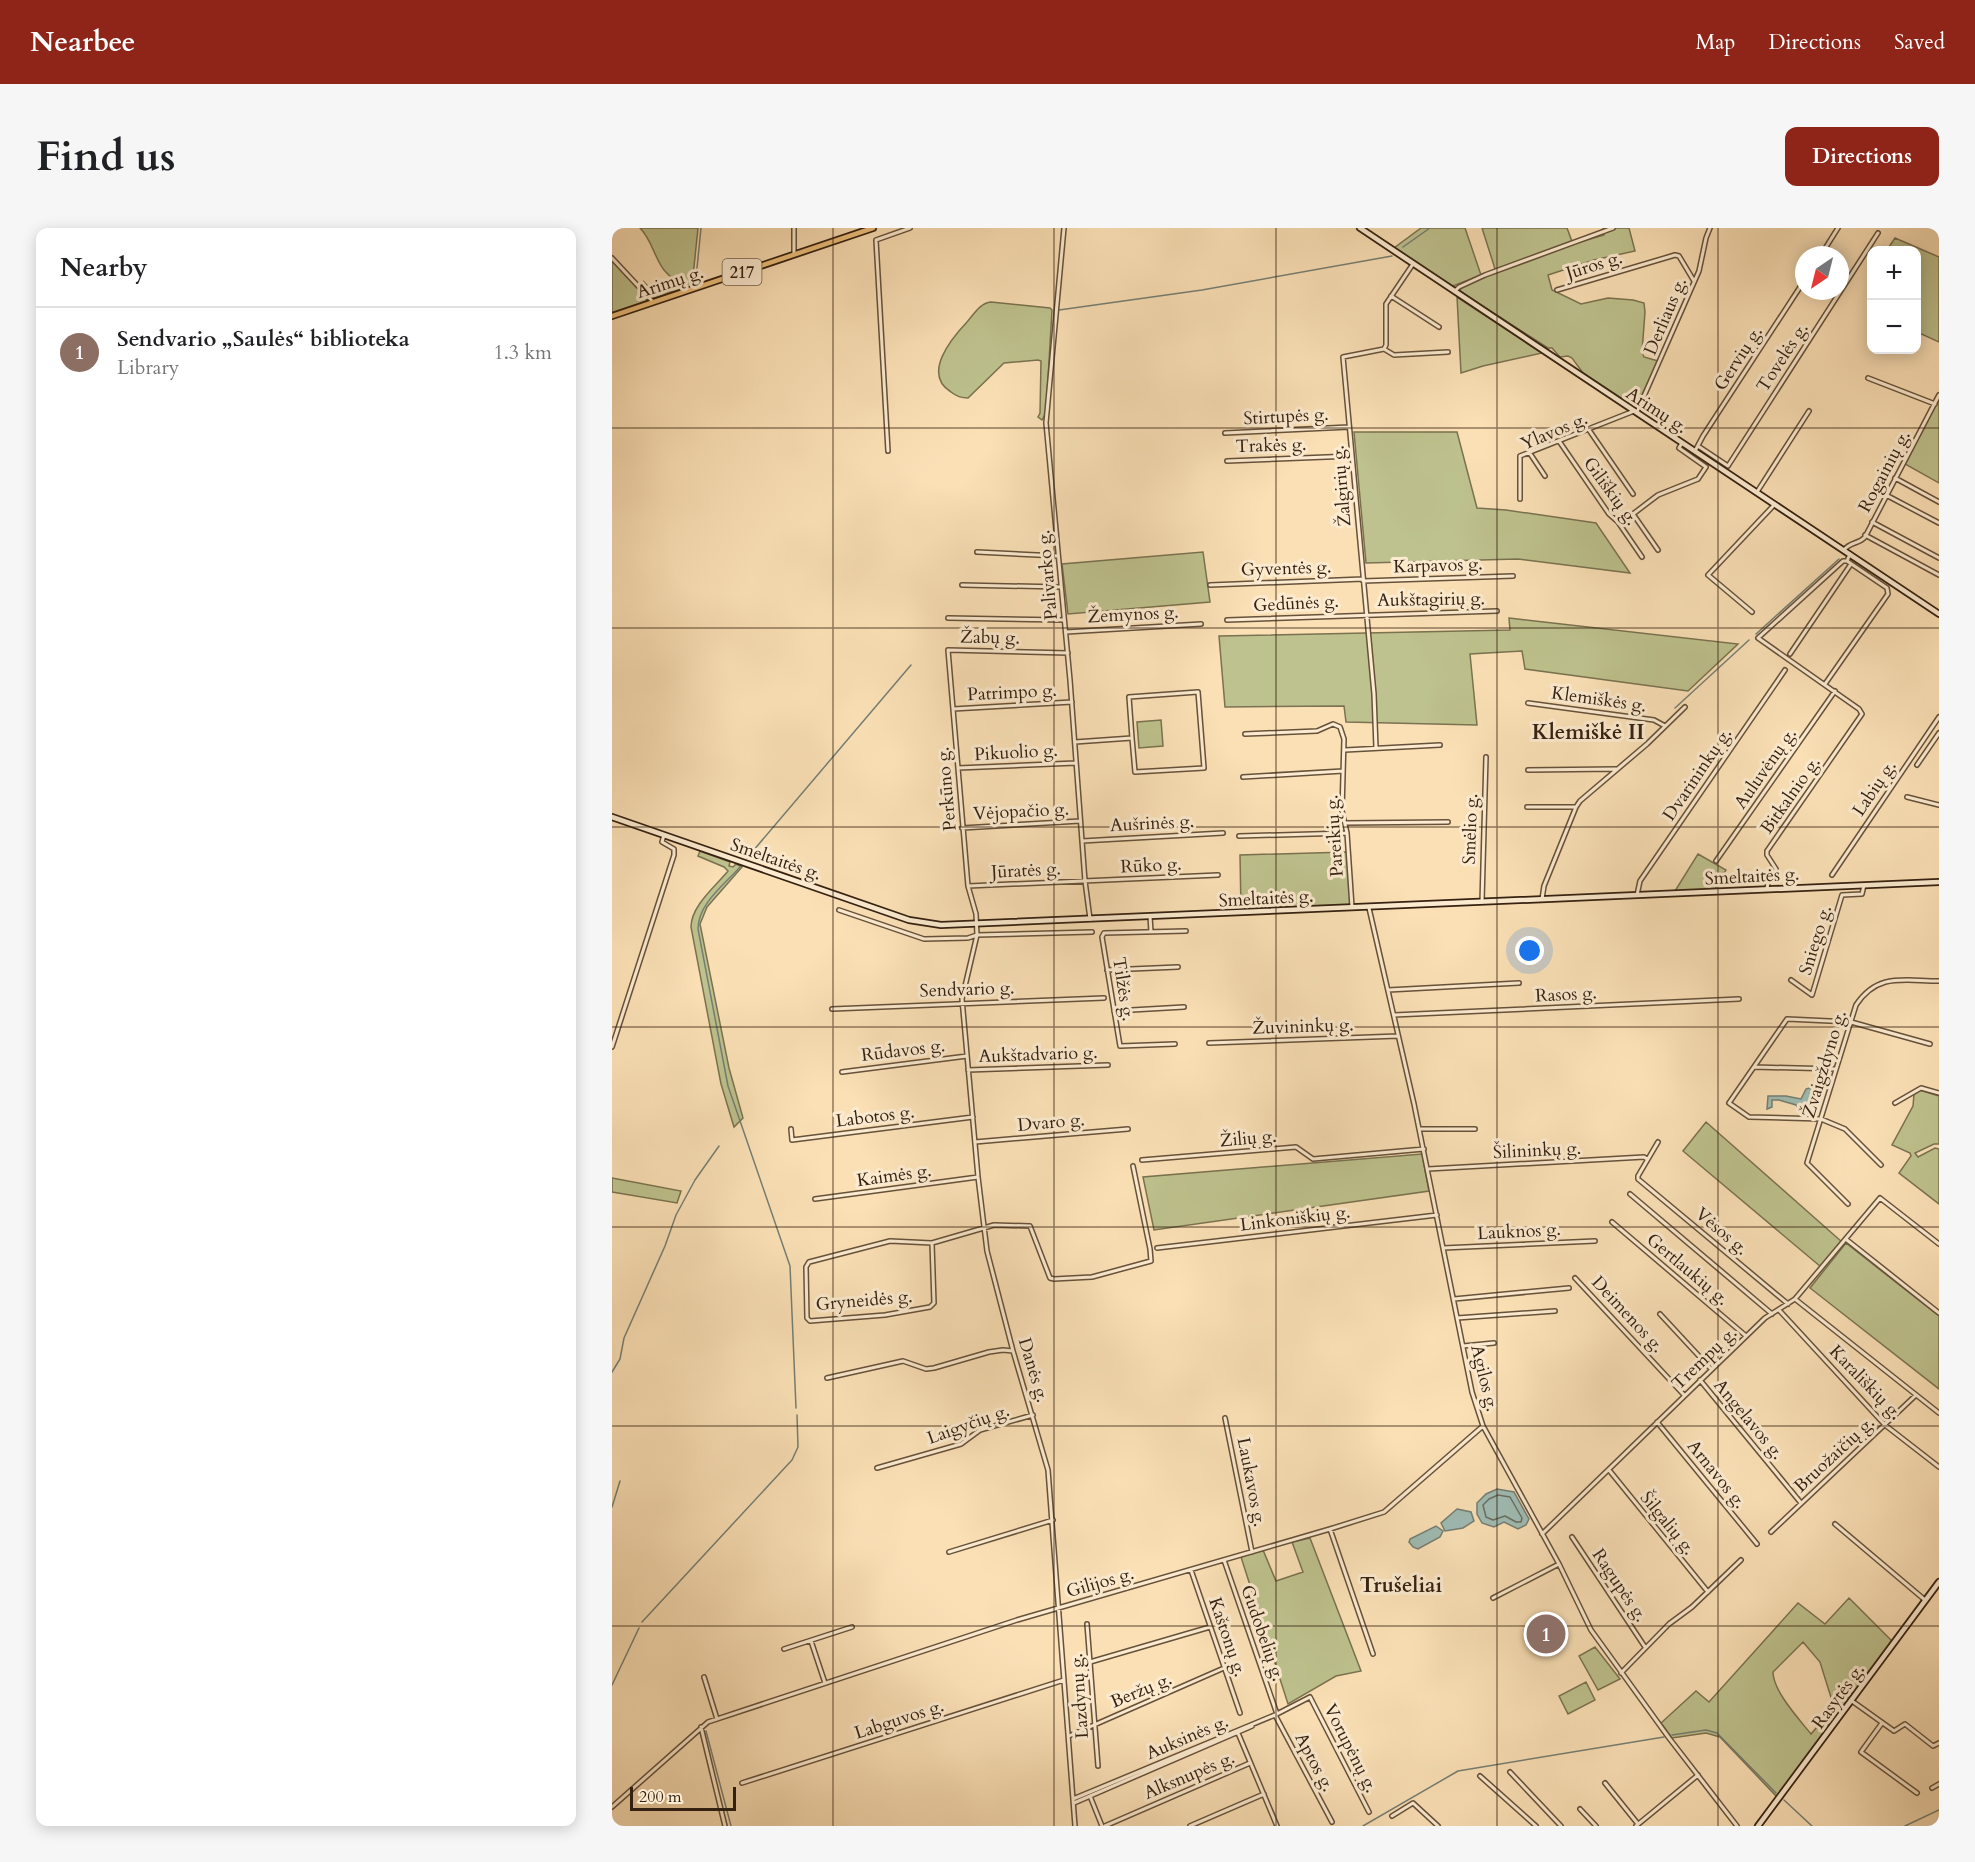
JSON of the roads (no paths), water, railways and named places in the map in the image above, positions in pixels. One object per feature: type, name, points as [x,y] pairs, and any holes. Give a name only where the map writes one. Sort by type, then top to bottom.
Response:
[{"type":"main road","name":"Arimų g.","points":[[612,316],[873,228]]},
{"type":"main road","name":"Arimų g.","points":[[1360,228],[1635,412],[1682,442],[1697,448],[1757,492],[1939,614]]},
{"type":"main road","name":"Smeltaitės g.","points":[[612,817],[909,920],[933,925],[1939,882]]},
{"type":"main road","name":"Rasytės g.","points":[[1758,1826],[1939,1582]]},
{"type":"street","points":[[794,228],[794,254]]},
{"type":"street","points":[[888,451],[876,240],[910,228]]},
{"type":"street","name":"Palivarko g.","points":[[1064,228],[1046,423],[1090,919]]},
{"type":"street","points":[[1455,291],[1482,276],[1613,228]]},
{"type":"street","name":"Derliaus g.","points":[[1635,412],[1694,281],[1710,228]]},
{"type":"street","points":[[1827,246],[1838,228]]},
{"type":"street","name":"Tovelės g.","points":[[1697,448],[1728,466],[1878,233]]},
{"type":"street","name":"Jūros g.","points":[[1557,290],[1675,255],[1679,256],[1694,281]]},
{"type":"street","points":[[612,258],[653,302]]},
{"type":"street","points":[[1413,264],[1386,304],[1384,350],[1394,355],[1448,352]]},
{"type":"street","name":"Gervių g.","points":[[1697,448],[1795,295]]},
{"type":"street","points":[[1391,296],[1439,327]]},
{"type":"street","name":"Žalgirių g.","points":[[1376,748],[1374,694],[1343,357],[1384,350]]},
{"type":"street","points":[[1868,378],[1935,404]]},
{"type":"street","name":"Rogainių g.","points":[[1844,550],[1850,544],[1862,540],[1939,395]]},
{"type":"street","points":[[1757,492],[1809,411]]},
{"type":"street","name":"Ylavos g.","points":[[1520,499],[1520,456],[1635,412]]},
{"type":"street","name":"Stirtupės g.","points":[[1225,433],[1349,427]]},
{"type":"street","points":[[1589,430],[1633,494]]},
{"type":"street","name":"Giliškių g.","points":[[1559,441],[1642,557]]},
{"type":"street","points":[[1658,550],[1634,514],[1658,495],[1698,479],[1706,467],[1679,448],[1682,442]]},
{"type":"street","points":[[1529,452],[1545,476]]},
{"type":"street","name":"Trakės g.","points":[[1227,461],[1352,456]]},
{"type":"street","points":[[1895,478],[1939,502]]},
{"type":"street","points":[[1886,495],[1939,523]]},
{"type":"street","points":[[1752,612],[1708,575],[1775,504]]},
{"type":"street","points":[[1872,522],[1939,558]]},
{"type":"street","points":[[1865,535],[1939,575]]},
{"type":"street","points":[[977,552],[1058,556]]},
{"type":"street","points":[[1847,561],[1850,554]]},
{"type":"street","points":[[1835,691],[1758,638],[1843,561],[1847,561]]},
{"type":"street","points":[[1825,684],[1888,594],[1887,588],[1847,561]]},
{"type":"street","points":[[1790,654],[1851,564]]},
{"type":"street","name":"Karpavos g.","points":[[1363,580],[1514,576]]},
{"type":"street","name":"Gyventės g.","points":[[1210,585],[1363,580]]},
{"type":"street","points":[[962,585],[1061,587]]},
{"type":"street","name":"Aukštagirių g.","points":[[1366,614],[1497,611]]},
{"type":"street","name":"Gedūnės g.","points":[[1227,620],[1366,614]]},
{"type":"street","points":[[948,618],[1064,620]]},
{"type":"street","name":"Žemynos g.","points":[[1066,632],[1201,624]]},
{"type":"street","name":"Žabų g.","points":[[948,650],[1068,653]]},
{"type":"street","name":"Perkūno g.","points":[[948,650],[968,886],[977,924]]},
{"type":"street","name":"Dvarininkų g.","points":[[1636,895],[1640,881],[1785,670]]},
{"type":"street","name":"Bitkalnio g.","points":[[1767,889],[1768,882],[1776,869],[1767,851],[1862,714],[1859,708],[1835,691]]},
{"type":"street","name":"Auluvėnų g.","points":[[1716,861],[1835,691]]},
{"type":"street","points":[[1198,692],[1204,768],[1135,772],[1132,738],[1129,697],[1198,692]]},
{"type":"street","name":"Patrimpo g.","points":[[953,709],[1072,702]]},
{"type":"street","name":"Klemiškės g.","points":[[1528,704],[1658,721],[1665,726]]},
{"type":"street","points":[[1542,899],[1544,886],[1576,807],[1685,708]]},
{"type":"street","name":"Labių g.","points":[[1832,875],[1939,717]]},
{"type":"street","name":"Pareikių g.","points":[[1245,734],[1317,731],[1333,724],[1341,728],[1344,733],[1345,750],[1342,811],[1347,833],[1352,908]]},
{"type":"street","points":[[1917,765],[1939,733]]},
{"type":"street","points":[[1074,742],[1132,738]]},
{"type":"street","points":[[1345,750],[1440,745]]},
{"type":"street","name":"Smėlio g.","points":[[1482,902],[1486,757]]},
{"type":"street","name":"Pikuolio g.","points":[[957,768],[1076,763]]},
{"type":"street","points":[[1528,770],[1618,769]]},
{"type":"street","points":[[1243,777],[1343,771]]},
{"type":"street","points":[[1907,797],[1939,805]]},
{"type":"street","points":[[1527,807],[1576,807]]},
{"type":"street","name":"Vėjopačio g.","points":[[962,828],[1081,821]]},
{"type":"street","points":[[1345,823],[1448,822]]},
{"type":"street","name":"Aušrinės g.","points":[[1082,841],[1223,832]]},
{"type":"street","points":[[1239,836],[1347,833]]},
{"type":"street","points":[[612,1047],[674,855],[674,849],[662,842],[664,835]]},
{"type":"street","name":"Rūko g.","points":[[1085,881],[1218,875]]},
{"type":"street","name":"Jūratės g.","points":[[968,886],[1085,881]]},
{"type":"street","name":"Sniego g.","points":[[1791,980],[1812,995],[1842,895],[1862,894],[1864,885]]},
{"type":"street","name":"Agilos g.","points":[[1369,907],[1424,1149],[1472,1392],[1483,1426],[1559,1564],[1591,1630],[1737,1826]]},
{"type":"street","points":[[839,910],[924,939],[1092,932]]},
{"type":"street","points":[[1150,916],[1151,932],[1186,931]]},
{"type":"street","name":"Danės g.","points":[[977,924],[977,935],[962,1003],[983,1228],[1013,1351],[1048,1470],[1075,1826]]},
{"type":"street","name":"Tilžės g.","points":[[1151,932],[1104,933],[1102,937],[1120,1046],[1174,1044]]},
{"type":"street","points":[[1107,970],[1178,967]]},
{"type":"street","name":"Žvaigždyno g.","points":[[1848,1204],[1807,1163],[1856,1005],[1864,994],[1877,984],[1889,981],[1939,981]]},
{"type":"street","points":[[1388,990],[1519,983]]},
{"type":"street","name":"Sendvario g.","points":[[832,1009],[1104,998]]},
{"type":"street","name":"Rasos g.","points":[[1394,1016],[1739,999]]},
{"type":"street","points":[[1114,1011],[1184,1007]]},
{"type":"street","points":[[1881,1165],[1849,1132],[1821,1119],[1749,1117],[1729,1103],[1787,1019],[1851,1022],[1930,1044]]},
{"type":"street","name":"Žuvininkų g.","points":[[1209,1043],[1398,1035]]},
{"type":"street","name":"Rūdavos g.","points":[[842,1072],[967,1056]]},
{"type":"street","name":"Aukštadvario g.","points":[[969,1070],[1108,1065]]},
{"type":"street","points":[[1755,1067],[1836,1069]]},
{"type":"street","points":[[1895,1103],[1921,1088],[1939,1093]]},
{"type":"street","name":"Labotos g.","points":[[791,1129],[792,1140],[973,1117]]},
{"type":"street","name":"Dvaro g.","points":[[975,1142],[1128,1129]]},
{"type":"street","points":[[1419,1129],[1475,1129]]},
{"type":"street","points":[[1647,1159],[1658,1142]]},
{"type":"street","name":"Žilių g.","points":[[1142,1160],[1296,1147],[1313,1159],[1424,1149]]},
{"type":"street","name":"Šilininkų g.","points":[[1428,1169],[1644,1157],[1647,1159]]},
{"type":"street","name":"Vėsos g.","points":[[1647,1159],[1638,1179],[1788,1304]]},
{"type":"street","name":"Gryneidės g.","points":[[932,1243],[934,1303],[930,1307],[843,1319],[810,1321],[807,1318],[806,1267],[809,1262],[890,1241],[932,1243],[994,1226],[1030,1226],[1050,1278],[1054,1280],[1092,1277],[1151,1261],[1133,1166]]},
{"type":"street","name":"Kaimės g.","points":[[814,1199],[978,1177]]},
{"type":"street","points":[[1630,1194],[1772,1314]]},
{"type":"street","name":"Trempų g.","points":[[1542,1534],[1765,1318],[1795,1299],[1880,1198],[1939,1244]]},
{"type":"street","name":"Linkoniškių g.","points":[[1156,1248],[1437,1215]]},
{"type":"street","name":"Gertlaukių g.","points":[[1612,1222],[1746,1336]]},
{"type":"street","points":[[1846,1240],[1939,1313]]},
{"type":"street","name":"Lauknos g.","points":[[1443,1248],[1595,1241]]},
{"type":"street","name":"Deimenos g.","points":[[1575,1278],[1684,1395]]},
{"type":"street","points":[[1454,1299],[1569,1288]]},
{"type":"street","points":[[1795,1299],[1939,1413]]},
{"type":"street","name":"Karališkių g.","points":[[1779,1310],[1885,1425],[1939,1467]]},
{"type":"street","points":[[1457,1318],[1555,1311]]},
{"type":"street","points":[[1660,1314],[1712,1369]]},
{"type":"street","points":[[1463,1346],[1494,1343]]},
{"type":"street","points":[[827,1378],[903,1361],[934,1368],[989,1352],[1013,1351]]},
{"type":"street","name":"Angelavos g.","points":[[1700,1380],[1801,1503]]},
{"type":"street","name":"Bruožaičių g.","points":[[1771,1532],[1916,1395]]},
{"type":"street","name":"Laigyčių g.","points":[[877,1468],[961,1444],[980,1430],[1033,1414]]},
{"type":"street","name":"Laukavos g.","points":[[1225,1418],[1252,1552]]},
{"type":"street","name":"Arnavos g.","points":[[1657,1422],[1757,1544]]},
{"type":"street","name":"Gilijos g.","points":[[612,1807],[701,1727],[717,1719],[1059,1608],[1384,1512],[1483,1426]]},
{"type":"street","name":"Šilgalių g.","points":[[1609,1470],[1708,1592]]},
{"type":"street","points":[[949,1552],[1053,1520]]},
{"type":"street","points":[[1835,1524],[1925,1600]]},
{"type":"street","points":[[1330,1529],[1373,1654]]},
{"type":"street","name":"Ragupės g.","points":[[1572,1537],[1646,1647]]},
{"type":"street","name":"Gudobelių g.","points":[[1224,1560],[1276,1714]]},
{"type":"street","points":[[1621,1673],[1668,1624],[1687,1611],[1741,1560]]},
{"type":"street","points":[[1492,1598],[1559,1564]]},
{"type":"street","name":"Kaštonų g.","points":[[1191,1570],[1240,1713]]},
{"type":"street","name":"Lazdynų g.","points":[[1087,1624],[1098,1766]]},
{"type":"street","points":[[784,1649],[852,1627]]},
{"type":"street","points":[[1090,1662],[1210,1627]]},
{"type":"street","points":[[811,1641],[825,1683]]},
{"type":"street","name":"Beržų g.","points":[[1069,1736],[1224,1668]]},
{"type":"street","points":[[704,1677],[717,1719]]},
{"type":"street","name":"Labguvos g.","points":[[742,1783],[1064,1680]]},
{"type":"street","name":"Auksinės g.","points":[[1073,1801],[1276,1714],[1310,1697]]},
{"type":"street","name":"Vorupėnų g.","points":[[1310,1697],[1369,1812]]},
{"type":"street","points":[[1852,1701],[1894,1731],[1905,1724],[1933,1746],[1939,1743]]},
{"type":"street","name":"Aptos g.","points":[[1276,1714],[1332,1822]]},
{"type":"street","points":[[1882,1723],[1861,1752],[1917,1793]]},
{"type":"street","points":[[1073,1801],[1090,1796],[1252,1726]]},
{"type":"street","points":[[701,1727],[725,1826]]},
{"type":"street","points":[[1238,1733],[1277,1826]]},
{"type":"street","name":"Alksnupės g.","points":[[1103,1826],[1250,1763]]},
{"type":"street","points":[[1510,1772],[1561,1826]]},
{"type":"street","points":[[1605,1783],[1637,1825],[1698,1775]]},
{"type":"street","points":[[1480,1776],[1536,1826]]},
{"type":"street","points":[[1932,1788],[1939,1784]]},
{"type":"street","points":[[1190,1826],[1264,1794]]},
{"type":"street","points":[[1090,1796],[1103,1826]]},
{"type":"street","points":[[1392,1816],[1413,1803],[1438,1826]]},
{"type":"street","points":[[1580,1809],[1596,1826]]},
{"type":"water","points":[[1806,1089],[1819,1092],[1817,1097],[1811,1099],[1804,1112],[1796,1105],[1779,1100],[1772,1100],[1772,1107],[1767,1109],[1768,1096],[1801,1099]]},
{"type":"water","points":[[1497,1489],[1514,1492],[1529,1519],[1526,1525],[1518,1529],[1504,1522],[1494,1527],[1482,1523],[1477,1514],[1477,1503],[1486,1494]]},
{"type":"water","points":[[1457,1509],[1471,1512],[1474,1521],[1463,1528],[1445,1531],[1441,1523]]},
{"type":"water","points":[[1436,1526],[1443,1531],[1440,1537],[1418,1549],[1409,1542],[1410,1539]]},
{"type":"waterway","points":[[696,278],[701,228]]},
{"type":"waterway","points":[[1403,247],[1430,228]]},
{"type":"waterway","points":[[1059,310],[1202,290],[1392,256]]},
{"type":"waterway","points":[[1756,634],[1839,559]]},
{"type":"waterway","points":[[1675,708],[1749,640]]},
{"type":"waterway","points":[[747,858],[911,665]]},
{"type":"waterway","points":[[740,867],[707,903],[702,911],[698,929],[728,1086],[790,1266],[796,1408]]},
{"type":"waterway","points":[[612,1372],[620,1359],[624,1338],[665,1246],[676,1215],[695,1180],[719,1146]]},
{"type":"waterway","points":[[642,1622],[792,1460],[798,1447],[797,1415]]},
{"type":"waterway","points":[[612,1507],[620,1481]]},
{"type":"waterway","points":[[612,1685],[639,1628]]},
{"type":"waterway","points":[[1672,1735],[1706,1730],[1717,1733],[1776,1793]]},
{"type":"waterway","points":[[706,1731],[731,1826]]},
{"type":"waterway","points":[[1363,1826],[1458,1771],[1664,1737]]},
{"type":"waterway","points":[[1784,1800],[1812,1826]]},
{"type":"waterway","points":[[1905,1826],[1939,1810]]},
{"type":"place","name":"Sendvario „Saulės“ biblioteka","points":[[1546,1634]]},
{"type":"district","name":"Klemiškė II","points":[[1588,732]]},
{"type":"district","name":"Trušeliai","points":[[1401,1585]]}]
